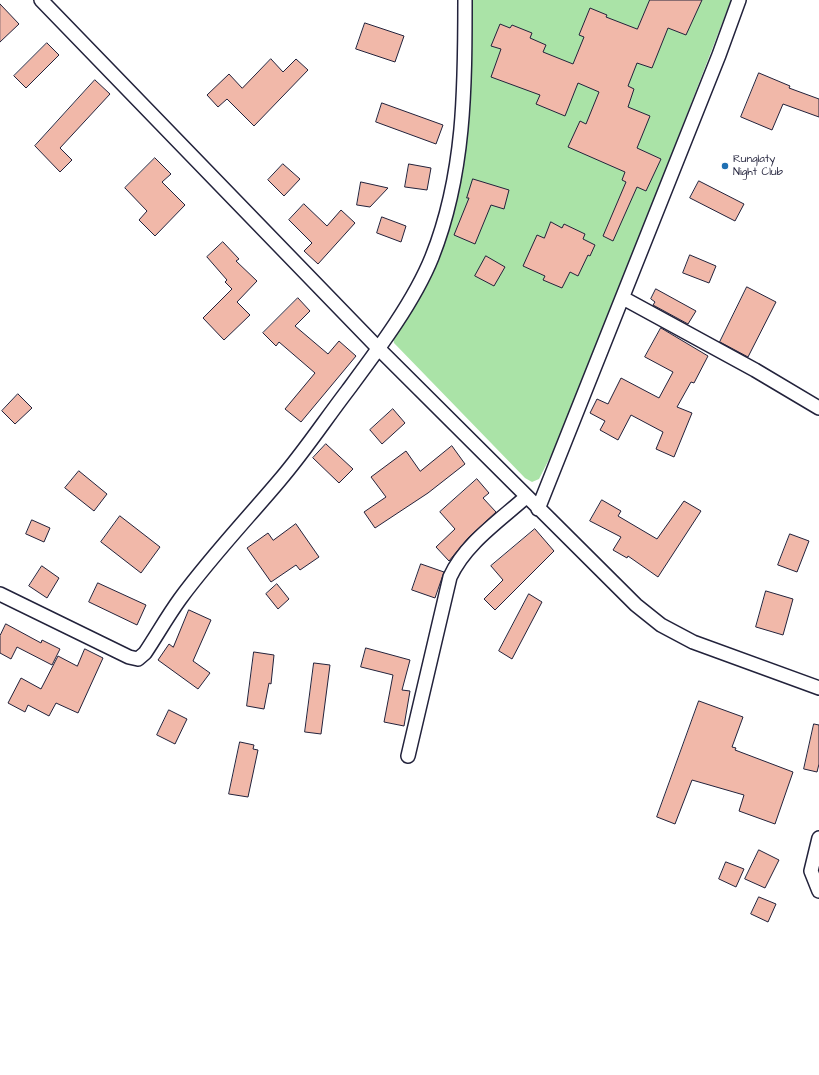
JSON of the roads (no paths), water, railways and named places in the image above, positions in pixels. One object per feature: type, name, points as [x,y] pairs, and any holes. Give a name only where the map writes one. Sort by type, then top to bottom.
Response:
[{"type":"street","points":[[41,0],[379,349],[636,605],[661,625],[693,642],[819,688]]},
{"type":"street","points":[[0,594],[128,657],[138,658],[145,653],[180,600],[220,548],[280,480],[379,349],[421,281],[432,257],[443,226],[454,183],[462,133],[465,86],[465,0]]},
{"type":"street","points":[[538,509],[623,298],[739,0]]},
{"type":"street","points":[[623,298],[755,370],[819,408]]},
{"type":"street","points":[[408,756],[450,577],[457,562],[467,550],[526,497]]},
{"type":"street","points":[[819,838],[811,871],[819,891]]},
{"type":"place","name":"Runglaty Night Club","points":[[725,166]]}]
